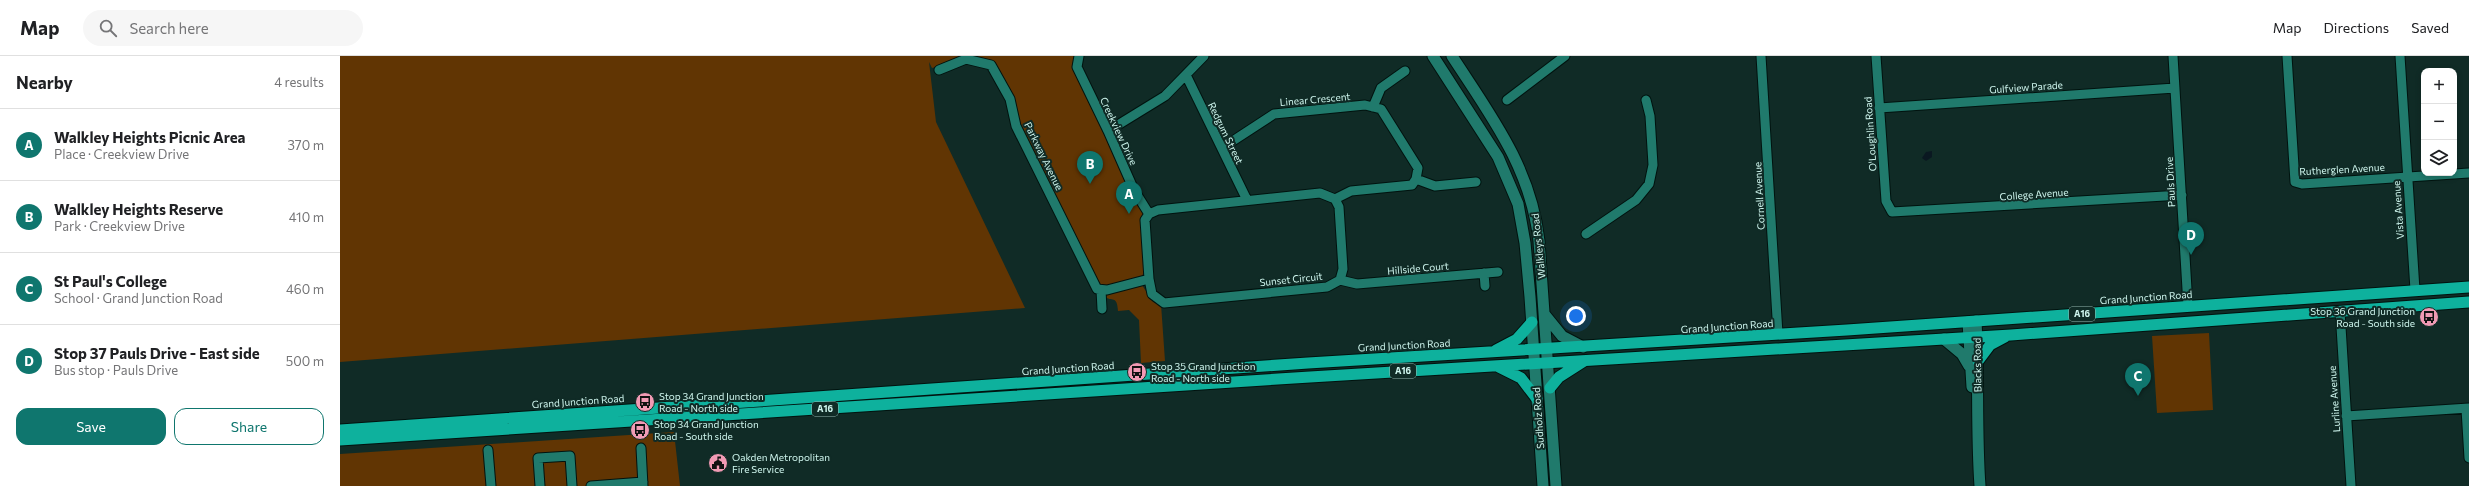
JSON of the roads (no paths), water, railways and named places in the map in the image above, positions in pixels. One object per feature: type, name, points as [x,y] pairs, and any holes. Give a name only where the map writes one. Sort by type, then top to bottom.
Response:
[{"type":"highway","name":"Grand Junction Road","points":[[340,430],[1534,349],[1972,322],[2469,287]]},
{"type":"highway","points":[[2415,290],[2416,306]]},
{"type":"highway","name":"A16","points":[[340,440],[1496,365],[2011,335],[2340,310],[2469,302]]},
{"type":"highway","points":[[2188,306],[2190,322]]},
{"type":"highway","points":[[1492,352],[1517,339],[1532,322]]},
{"type":"highway","points":[[1778,334],[1779,348]]},
{"type":"highway","points":[[1974,364],[1990,345],[2011,335]]},
{"type":"highway","points":[[1550,388],[1559,377],[1586,360]]},
{"type":"highway","points":[[1496,365],[1521,378],[1537,399]]},
{"type":"highway","points":[[664,407],[667,413],[675,418]]},
{"type":"main road","name":"Walkleys Road","points":[[1432,56],[1490,142],[1514,192],[1525,243],[1534,349]]},
{"type":"main road","name":"Walkleys Road","points":[[1452,56],[1512,151],[1526,182],[1538,228],[1548,362]]},
{"type":"main road","points":[[1545,314],[1562,336],[1583,347]]},
{"type":"main road","name":"Blacks Road","points":[[1972,322],[1980,486]]},
{"type":"main road","points":[[1944,339],[1974,364]]},
{"type":"main road","name":"Sudholz Road","points":[[1534,349],[1543,486]]},
{"type":"main road","name":"Sudholz Road","points":[[1548,362],[1556,486]]},
{"type":"street","name":"Creekview Drive","points":[[1079,56],[1077,67],[1108,131],[1134,190],[1149,214]]},
{"type":"street","points":[[1108,131],[1164,96],[1204,56]]},
{"type":"street","points":[[1507,100],[1565,56]]},
{"type":"street","name":"Cornell Avenue","points":[[1761,56],[1778,334]]},
{"type":"street","name":"O'Loughlin Road","points":[[1876,56],[1886,201],[1889,210]]},
{"type":"street","name":"Pauls Drive","points":[[2173,56],[2188,306]]},
{"type":"street","name":"Rutherglen Avenue","points":[[2287,56],[2295,182],[2302,184],[2469,173]]},
{"type":"street","name":"Vista Avenue","points":[[2400,56],[2415,290]]},
{"type":"street","name":"Parkway Avenue","points":[[939,70],[950,60],[966,59],[991,65],[1010,99],[1016,126],[1086,270],[1097,289],[1101,290]]},
{"type":"street","points":[[1335,199],[1351,191],[1412,185],[1416,178],[1418,168],[1386,115],[1381,109],[1373,107],[1381,88],[1405,71]]},
{"type":"street","name":"Redgum Street","points":[[1186,75],[1247,200]]},
{"type":"street","name":"Gulfview Parade","points":[[1879,108],[2175,88]]},
{"type":"street","points":[[1586,234],[1636,200],[1650,184],[1653,165],[1650,116],[1646,100]]},
{"type":"street","name":"Linear Crescent","points":[[1222,148],[1274,114],[1365,106],[1373,107]]},
{"type":"street","points":[[1416,178],[1435,186],[1476,182]]},
{"type":"street","points":[[1149,214],[1158,210],[1320,192],[1335,199],[1338,207],[1343,269],[1340,280]]},
{"type":"street","name":"College Avenue","points":[[1889,210],[1898,214],[2182,195]]},
{"type":"street","name":"Sunset Circuit","points":[[1149,214],[1145,220],[1149,279],[1152,294],[1164,303],[1327,287],[1340,280]]},
{"type":"street","name":"Hillside Court","points":[[1340,280],[1357,284],[1498,272]]},
{"type":"street","points":[[1484,274],[1485,286]]},
{"type":"street","points":[[1102,309],[1101,290],[1149,279]]},
{"type":"street","name":"Lurline Avenue","points":[[2340,310],[2351,486]]},
{"type":"street","points":[[2346,416],[2468,408],[2469,458]]},
{"type":"street","points":[[591,486],[643,484],[641,448]]},
{"type":"street","points":[[488,450],[491,486]]},
{"type":"street","points":[[540,486],[538,458],[570,456],[572,486]]},
{"type":"water","points":[[1932,151],[1932,157],[1926,161],[1922,158],[1926,152]]},
{"type":"place","name":"Walkley Heights Reserve","points":[[1090,184]]},
{"type":"place","name":"Walkley Heights Picnic Area","points":[[1129,214]]},
{"type":"place","name":"Stop 37 Pauls Drive - East side","points":[[2191,255]]},
{"type":"place","name":"Stop 36 Grand Junction Road - South side","points":[[2429,317]]},
{"type":"place","name":"Stop 35 Grand Junction Road - North side","points":[[1137,372]]},
{"type":"place","name":"St Paul's College","points":[[2138,396]]},
{"type":"place","name":"Stop 34 Grand Junction Road - North side","points":[[645,402]]},
{"type":"place","name":"Stop 34 Grand Junction Road - South side","points":[[640,430]]},
{"type":"place","name":"Oakden Metropolitan Fire Service","points":[[718,463]]}]
